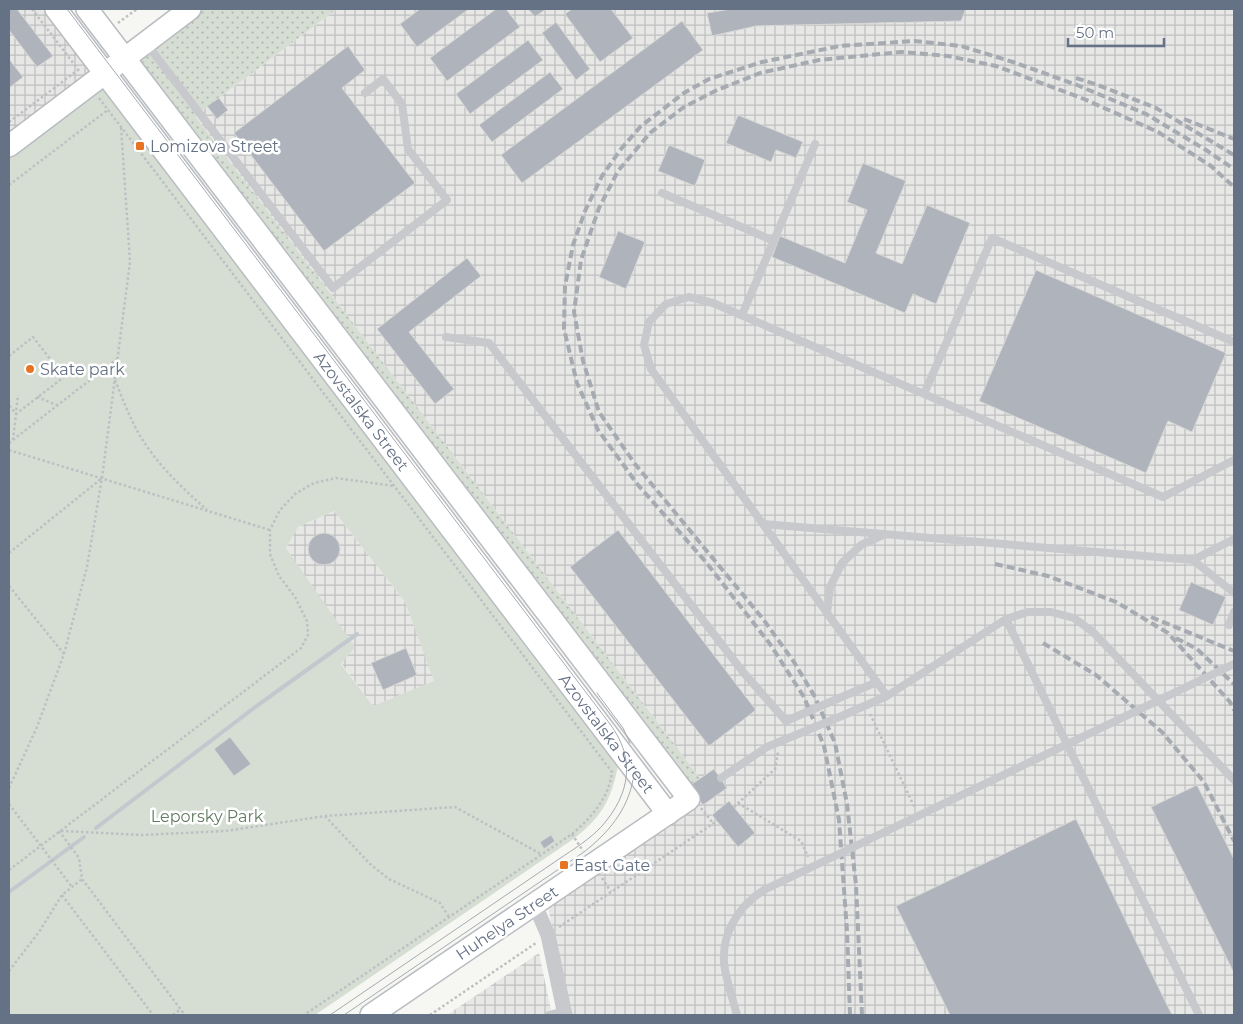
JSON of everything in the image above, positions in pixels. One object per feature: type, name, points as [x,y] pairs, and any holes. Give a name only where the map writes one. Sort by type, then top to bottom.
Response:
[{"type":"street","name":"Azovstalska Street","points":[[56,9],[668,814]]},
{"type":"street","name":"Azovstalska Street","points":[[87,9],[693,797]]},
{"type":"street","points":[[9,146],[190,9]]},
{"type":"street","name":"Huhelya Street","points":[[371,1015],[693,797]]},
{"type":"street","points":[[535,905],[548,935],[564,1013]]},
{"type":"lane","points":[[146,42],[333,288],[447,200],[408,149],[402,104],[383,79],[365,93]]},
{"type":"lane","points":[[742,315],[815,144]]},
{"type":"lane","points":[[662,193],[774,241]]},
{"type":"lane","points":[[924,394],[992,238],[1234,342]]},
{"type":"lane","points":[[887,696],[651,369],[644,346],[649,322],[666,304],[689,297],[713,302],[1163,497],[1234,460]]},
{"type":"lane","points":[[446,337],[489,343],[743,672],[786,721],[877,682]]},
{"type":"lane","points":[[763,524],[1193,560],[1234,539]]},
{"type":"lane","points":[[826,613],[830,587],[842,563],[861,545],[884,534]]},
{"type":"lane","points":[[1193,560],[1234,593]]},
{"type":"lane","points":[[721,778],[767,747],[887,696],[1006,619],[1028,612],[1051,612],[1074,618],[1093,632],[1234,780]]},
{"type":"lane","points":[[1229,625],[1234,612]]},
{"type":"lane","points":[[1006,619],[1199,1015]]},
{"type":"lane","points":[[737,1015],[724,968],[724,945],[732,923],[742,908],[756,895],[1234,664]]},
{"type":"lane","points":[[548,1015],[564,1013]]},
{"type":"path","points":[[32,9],[70,59]]},
{"type":"path","points":[[118,23],[137,9]]},
{"type":"path","points":[[9,122],[78,70]]},
{"type":"path","points":[[9,185],[108,110],[612,772],[604,798],[590,817],[572,834],[304,1015]]},
{"type":"path","points":[[9,788],[37,727],[64,654],[87,567],[102,478],[130,262],[121,126]]},
{"type":"path","points":[[9,356],[33,337],[64,377],[16,414]]},
{"type":"path","points":[[9,443],[117,359]]},
{"type":"path","points":[[114,379],[130,417],[150,452],[177,483],[208,511]]},
{"type":"path","points":[[13,440],[18,395]]},
{"type":"path","points":[[37,397],[57,405]]},
{"type":"path","points":[[9,405],[16,414]]},
{"type":"path","points":[[9,450],[270,530]]},
{"type":"path","points":[[9,553],[102,478]]},
{"type":"path","points":[[9,870],[301,648],[308,635],[306,621],[294,597],[279,576],[270,554],[270,530],[280,510],[295,494],[314,483],[336,478],[394,486]]},
{"type":"path","points":[[9,586],[64,654]]},
{"type":"path","points":[[874,723],[919,816]]},
{"type":"path","points":[[734,807],[775,769],[779,742]]},
{"type":"path","points":[[738,803],[801,841],[808,855]]},
{"type":"path","points":[[9,804],[72,887]]},
{"type":"path","points":[[59,831],[142,835],[225,831],[325,816],[456,807],[541,854]]},
{"type":"path","points":[[325,816],[370,864],[389,879],[440,903],[449,917]]},
{"type":"path","points":[[430,1015],[717,821]]},
{"type":"path","points":[[59,831],[79,858],[82,879],[185,1015]]},
{"type":"path","points":[[9,971],[39,932],[62,894],[82,879]]},
{"type":"path","points":[[62,894],[153,1015]]},
{"type":"path","points":[[173,1015],[181,1010]]},
{"type":"shaded area","points":[[9,9],[47,9],[96,74],[9,140]]},
{"type":"shaded area","points":[[337,9],[1234,9],[1234,1015],[571,1015],[547,903],[700,800],[689,786],[700,778],[195,116]]},
{"type":"shaded area","points":[[334,511],[405,602],[435,681],[373,706],[341,663],[286,548],[298,527]]},
{"type":"shaded area","points":[[539,953],[552,1015],[447,1015]]},
{"type":"green space","points":[[200,9],[337,9],[195,116],[700,778],[689,786],[133,59]]},
{"type":"green space","name":"Leporsky Park","points":[[102,81],[618,766],[608,799],[597,816],[582,832],[315,1015],[9,1015],[9,151]],"holes":[[[334,511],[405,602],[434,681],[373,706],[341,664],[355,647],[286,548],[298,527]]]},
{"type":"building","points":[[9,9],[17,9],[53,56],[37,67],[9,30]]},
{"type":"building","points":[[420,9],[469,9],[417,47],[400,24]]},
{"type":"building","points":[[496,9],[506,9],[520,27],[447,81],[430,58]]},
{"type":"building","points":[[528,9],[546,9],[535,17]]},
{"type":"building","points":[[572,9],[611,9],[633,38],[600,62],[565,14]]},
{"type":"building","points":[[731,9],[966,9],[961,21],[756,26],[712,36],[707,13]]},
{"type":"building","points":[[682,21],[703,50],[522,183],[501,155]]},
{"type":"building","points":[[556,22],[590,69],[576,80],[542,33]]},
{"type":"building","points":[[528,40],[543,60],[470,114],[456,94]]},
{"type":"building","points":[[348,46],[365,70],[342,88],[415,183],[324,251],[234,133]]},
{"type":"building","points":[[9,59],[23,77],[9,88]]},
{"type":"building","points":[[550,72],[563,89],[492,142],[479,125]]},
{"type":"building","points":[[219,98],[228,110],[217,119],[207,106]]},
{"type":"building","points":[[738,115],[803,142],[796,158],[776,150],[771,162],[726,143]]},
{"type":"building","points":[[669,145],[705,160],[695,186],[658,171]]},
{"type":"building","points":[[863,163],[906,181],[876,253],[902,264],[927,205],[970,223],[936,304],[913,294],[905,313],[772,257],[780,236],[845,263],[867,210],[847,202]]},
{"type":"building","points":[[618,231],[645,242],[626,289],[599,277]]},
{"type":"building","points":[[467,258],[481,276],[409,332],[454,389],[435,404],[377,329]]},
{"type":"building","points":[[1036,270],[1226,353],[1192,432],[1168,421],[1146,473],[979,401]]},
{"type":"building","points":[[618,530],[756,710],[709,746],[570,567]]},
{"type":"building","points":[[324,533],[335,538],[340,549],[335,560],[324,565],[313,560],[308,549],[313,538]]},
{"type":"building","points":[[1191,582],[1226,597],[1213,625],[1179,610]]},
{"type":"building","points":[[406,648],[417,675],[383,690],[371,663]]},
{"type":"building","points":[[230,737],[251,764],[234,776],[214,749]]},
{"type":"building","points":[[714,769],[727,788],[703,805],[689,786]]},
{"type":"building","points":[[1197,785],[1234,859],[1234,973],[1151,807]]},
{"type":"building","points":[[729,801],[755,833],[738,847],[712,815]]},
{"type":"building","points":[[1076,819],[1172,1015],[950,1015],[896,906]]},
{"type":"building","points":[[551,835],[555,841],[544,849],[540,842]]},
{"type":"waterway","points":[[96,828],[258,705],[357,634]]},
{"type":"waterway","points":[[9,892],[84,837]]},
{"type":"tram line","points":[[67,9],[610,724],[624,750],[626,763],[624,789],[611,814],[597,831],[576,848],[330,1015]]},
{"type":"tram line","points":[[597,693],[623,728],[630,743]]},
{"type":"tram line","points":[[344,1015],[584,852],[601,837],[615,820],[626,802],[633,780]]},
{"type":"railway","points":[[850,1015],[847,931],[839,820],[824,746],[804,697],[770,644],[705,561],[638,485],[598,430],[577,383],[564,329],[565,286],[573,245],[585,211],[602,176],[621,149],[641,126],[684,93],[709,79],[762,62],[840,46],[914,41],[961,46],[1077,85],[1146,114],[1234,169]]},
{"type":"railway","points":[[862,1015],[856,885],[847,804],[835,743],[815,697],[794,662],[763,619],[635,464],[599,412],[583,361],[574,312],[581,260],[599,208],[618,171],[650,133],[684,107],[715,91],[760,73],[819,60],[901,52],[948,56],[996,66],[1084,99],[1158,132],[1211,166],[1234,187]]},
{"type":"railway","points":[[1076,78],[1156,108],[1234,155]]},
{"type":"railway","points":[[1184,119],[1234,139]]},
{"type":"railway","points":[[995,564],[1048,576],[1116,602],[1168,633],[1230,702],[1234,710]]},
{"type":"railway","points":[[1151,617],[1234,651]]},
{"type":"railway","points":[[1176,638],[1197,649],[1234,684]]},
{"type":"railway","points":[[1043,643],[1096,675],[1162,732],[1204,782],[1234,841]]},
{"type":"place","name":"Lomizova Street","points":[[140,146]]},
{"type":"place","name":"Skate park","points":[[30,369]]},
{"type":"place","name":"East Gate","points":[[564,865]]}]
